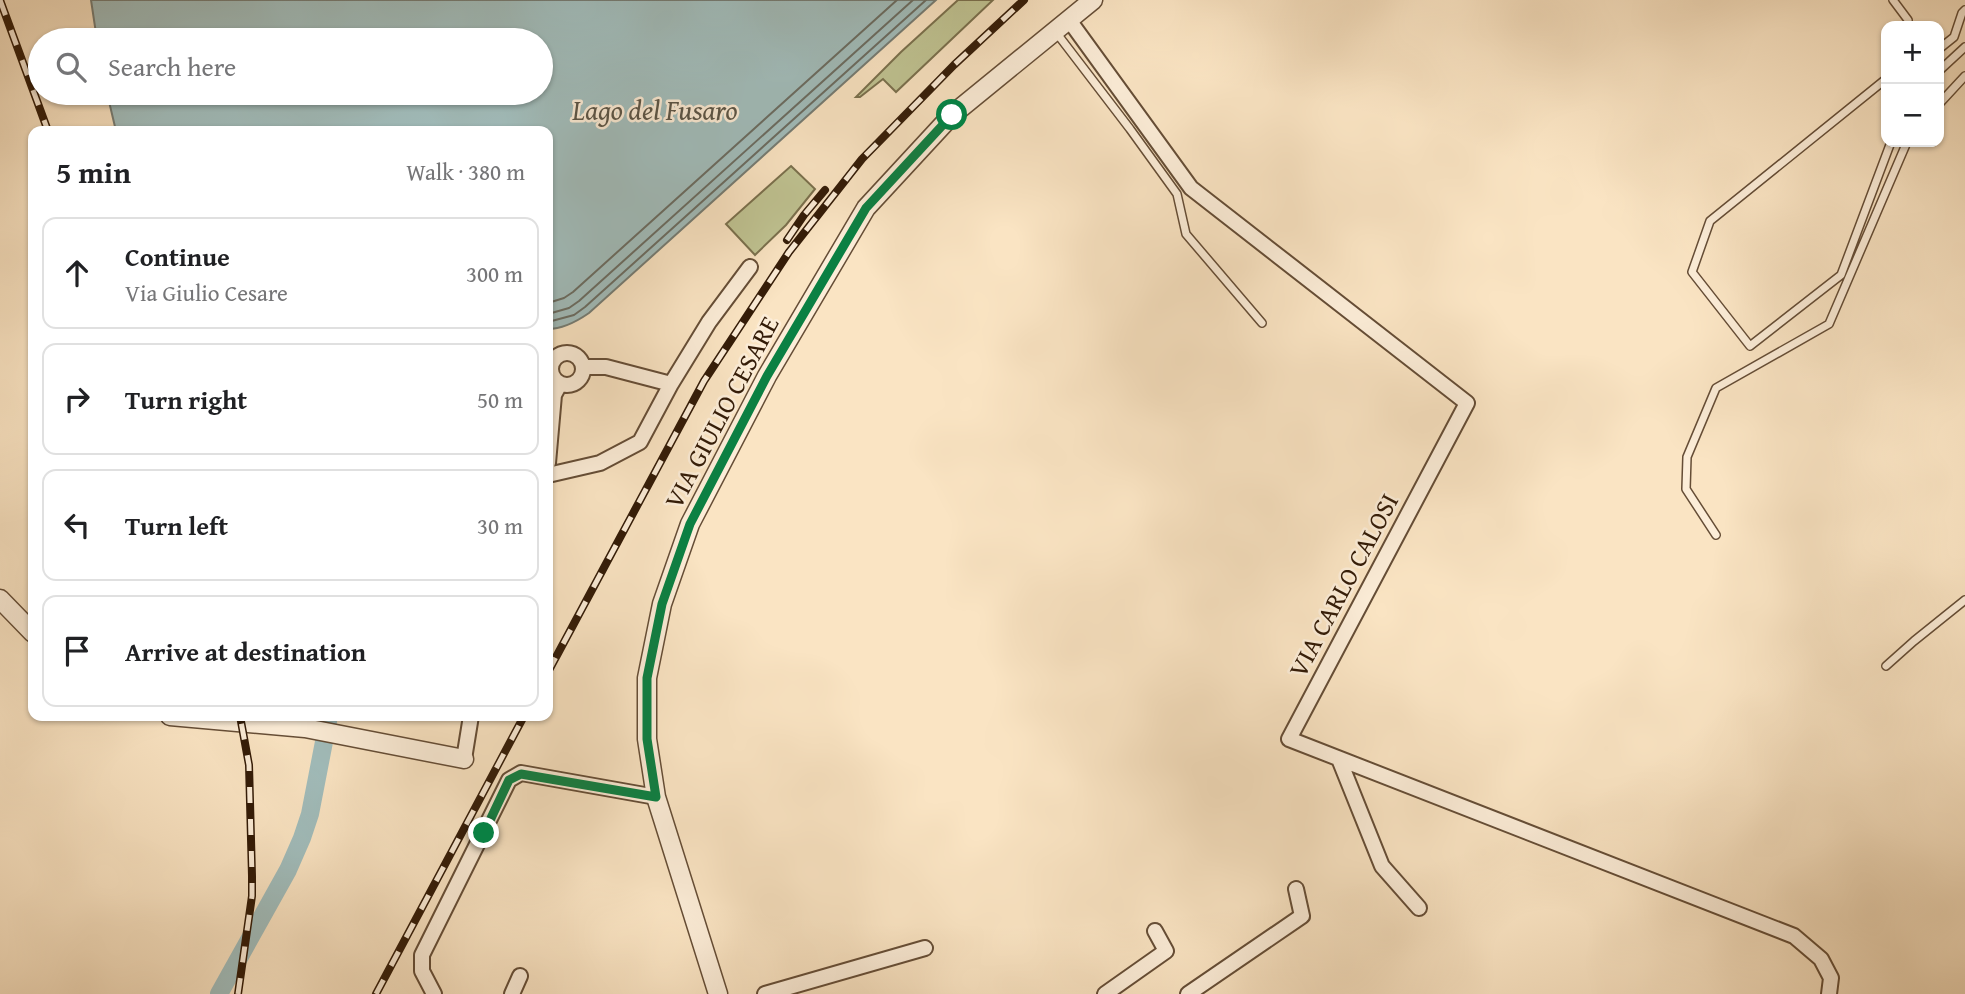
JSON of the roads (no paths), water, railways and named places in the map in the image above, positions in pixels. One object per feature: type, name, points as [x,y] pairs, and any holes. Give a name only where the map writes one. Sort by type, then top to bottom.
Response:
[{"type":"street","name":"VIA GIULIO CESARE","points":[[718,994],[656,797],[647,739],[647,678],[662,604],[690,524],[761,388],[866,208],[952,115],[1093,0]]},
{"type":"street","name":"VIA CARLO CALOSI","points":[[1062,25],[1191,188],[1467,403],[1289,739],[1794,936],[1821,959],[1831,978],[1829,994]]},
{"type":"street","points":[[553,473],[600,463],[640,442],[709,322],[750,267]]},
{"type":"street","points":[[553,364],[558,356],[569,354],[579,358],[583,367],[581,377],[574,384],[565,385],[553,376]]},
{"type":"street","points":[[583,367],[606,367],[671,384]]},
{"type":"street","points":[[553,406],[554,395],[560,383]]},
{"type":"street","points":[[0,599],[28,628]]},
{"type":"street","points":[[221,721],[314,730],[464,759],[470,721]]},
{"type":"street","points":[[1339,759],[1382,866],[1419,908]]},
{"type":"street","points":[[435,994],[422,971],[422,955],[509,780],[521,774],[656,797]]},
{"type":"street","points":[[1188,994],[1302,916],[1296,889]]},
{"type":"street","points":[[1105,994],[1166,951],[1155,931]]},
{"type":"street","points":[[765,994],[925,948]]},
{"type":"street","points":[[512,994],[520,976]]},
{"type":"lane","points":[[1893,0],[1908,20]]},
{"type":"lane","points":[[1944,45],[1954,37],[1965,10]]},
{"type":"lane","points":[[1062,25],[1130,129],[1177,194],[1186,234],[1262,323]]},
{"type":"lane","points":[[1944,66],[1965,47]]},
{"type":"lane","points":[[1944,99],[1965,76]]},
{"type":"lane","points":[[1881,83],[1710,222],[1692,272],[1750,345],[1841,275],[1889,147]]},
{"type":"lane","points":[[1716,535],[1686,489],[1687,457],[1716,388],[1829,324],[1905,147]]},
{"type":"lane","points":[[1886,666],[1965,600]]},
{"type":"water","name":"Lago del Fusaro","points":[[91,0],[936,0],[589,313],[569,324],[553,329],[553,126],[115,126],[110,105],[553,105],[553,28],[95,28]]},
{"type":"waterway","points":[[219,994],[288,870],[302,838],[310,814],[328,721]]},
{"type":"railway","points":[[0,0],[28,76]]},
{"type":"railway","points":[[553,663],[704,381],[789,252],[862,159],[954,65],[1024,0]]},
{"type":"railway","points":[[38,105],[46,126]]},
{"type":"railway","points":[[787,240],[825,190]]},
{"type":"railway","points":[[238,994],[252,896],[249,765],[241,721]]},
{"type":"railway","points":[[376,994],[521,721]]}]
